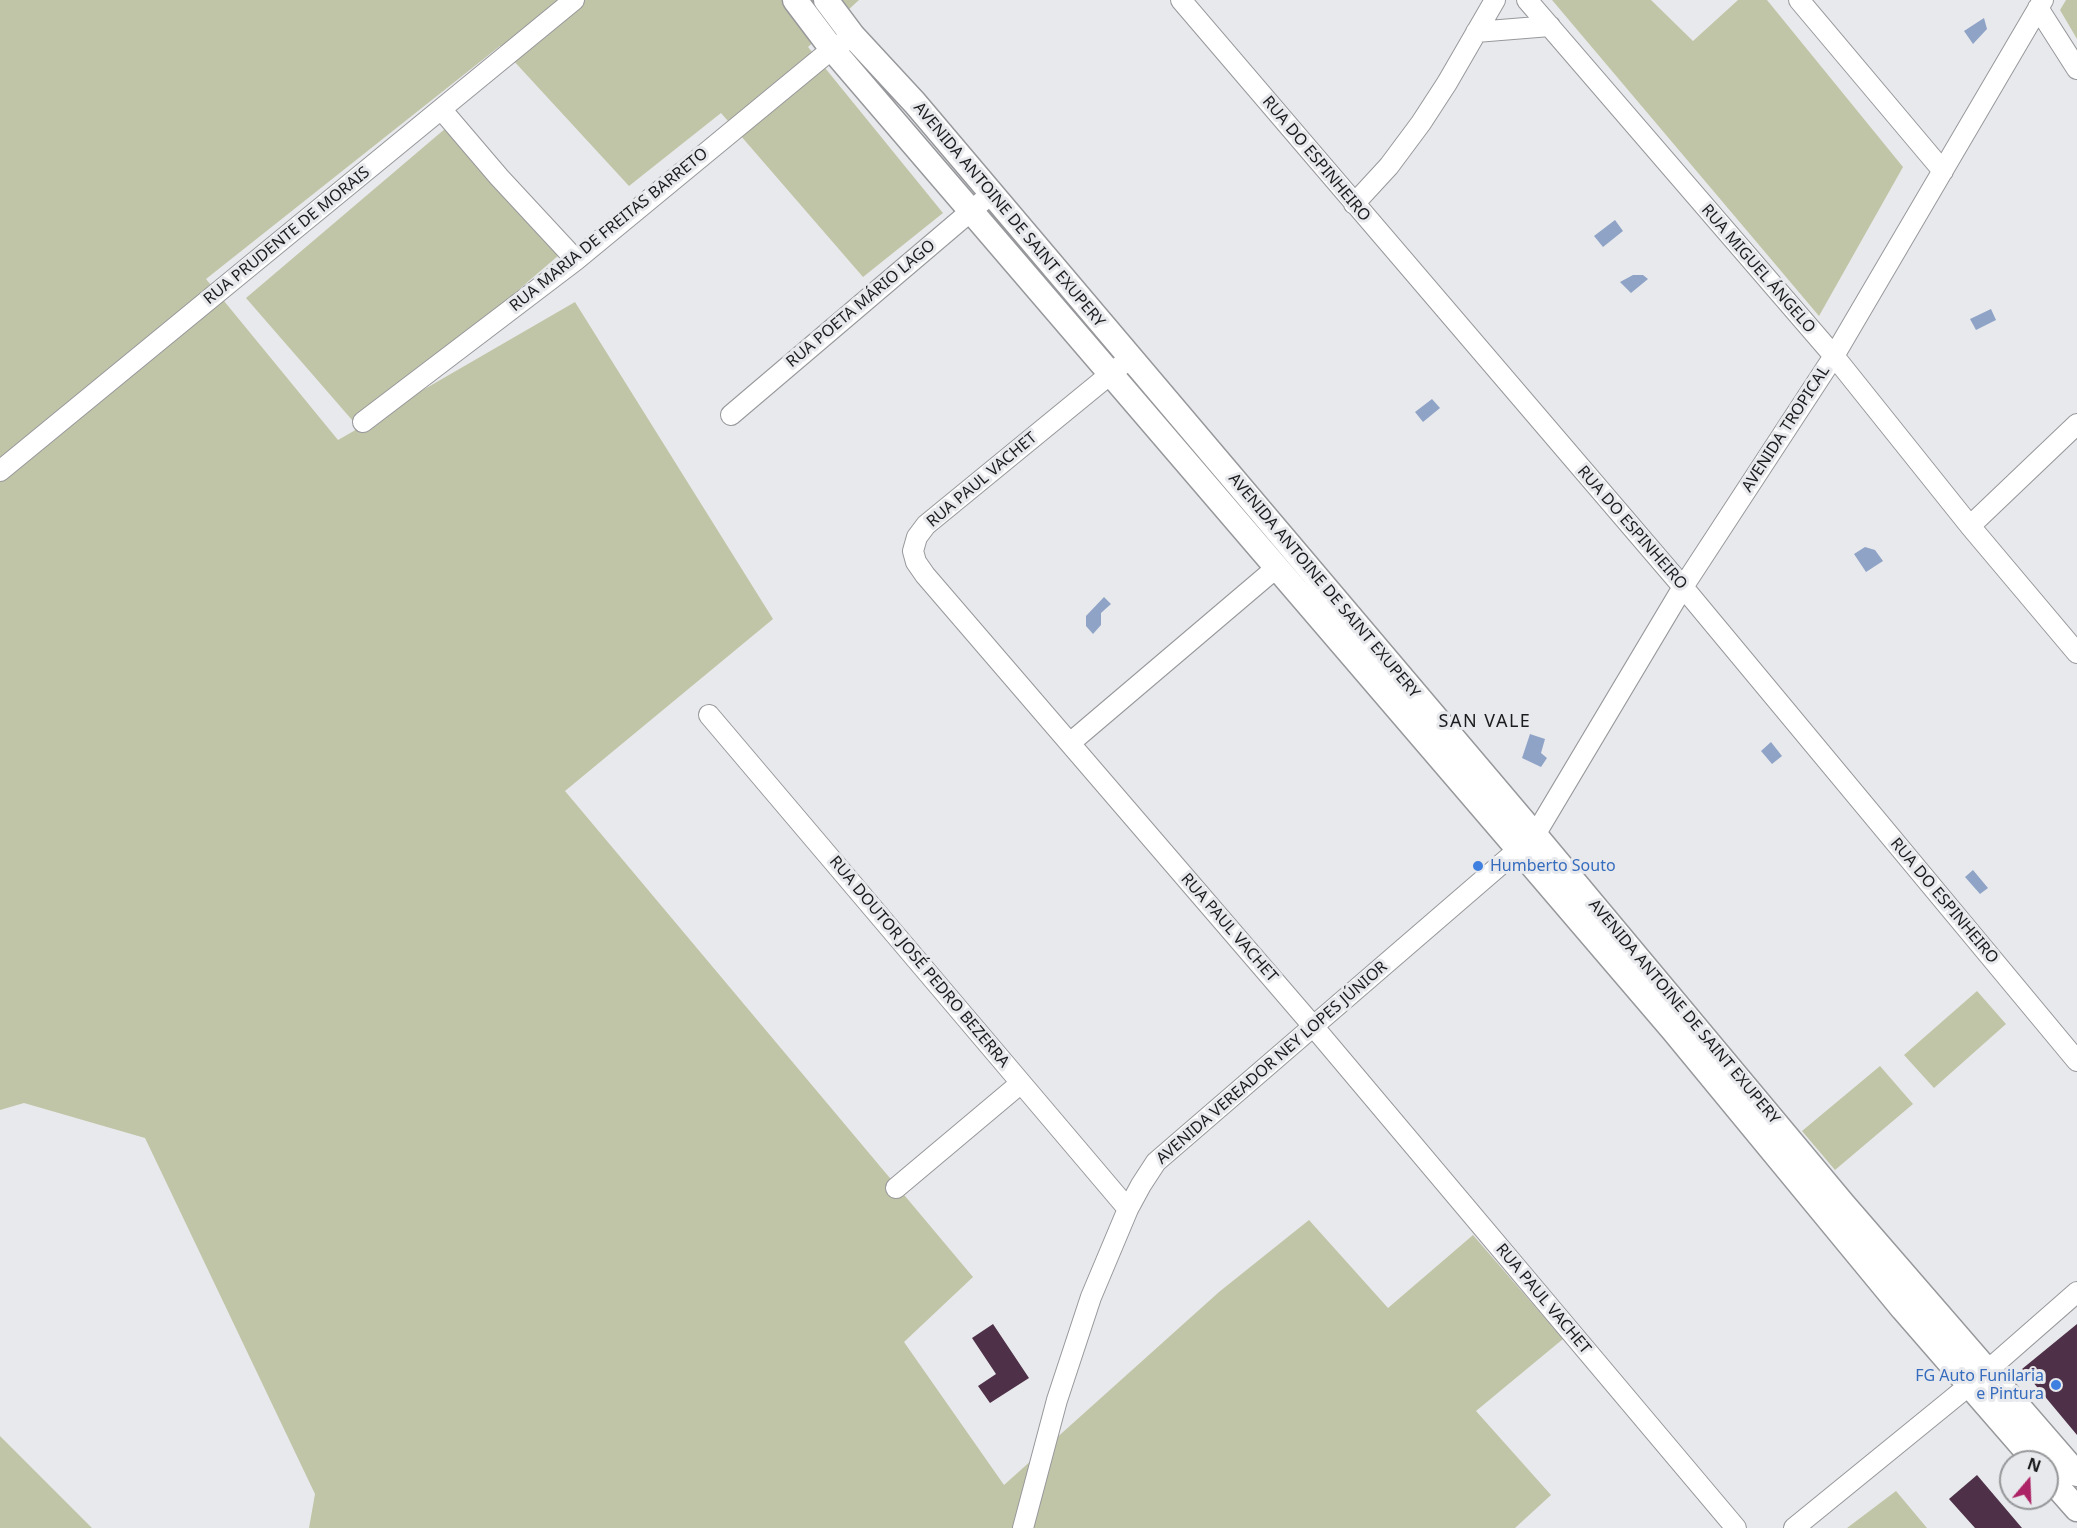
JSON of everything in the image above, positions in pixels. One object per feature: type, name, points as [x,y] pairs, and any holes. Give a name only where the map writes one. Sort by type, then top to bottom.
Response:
[{"type":"street","name":"RUA PRUDENTE DE MORAIS","points":[[0,471],[574,0]]},
{"type":"street","name":"AVENIDA ANTOINE DE SAINT EXUPERY","points":[[795,0],[832,49],[971,210],[1120,365],[1527,842],[1776,1138],[1903,1309],[2025,1450]]},
{"type":"street","name":"AVENIDA ANTOINE DE SAINT EXUPERY","points":[[826,0],[853,36],[915,103],[991,194],[1276,568],[1527,842]]},
{"type":"street","name":"RUA DO ESPINHEIRO","points":[[1181,0],[1683,587],[2077,1060]]},
{"type":"street","points":[[1354,204],[1389,166],[1421,123],[1495,0]]},
{"type":"street","name":"RUA MIGUEL ÁNGELO","points":[[1527,0],[1834,356],[1970,526],[2077,653]]},
{"type":"street","points":[[1799,0],[1943,171]]},
{"type":"street","points":[[2040,4],[2077,69]]},
{"type":"street","name":"AVENIDA TROPICAL","points":[[1527,842],[1683,587],[1834,356],[2040,4]]},
{"type":"street","points":[[1476,32],[1550,26]]},
{"type":"street","name":"RUA MARIA DE FREITAS BARRETO","points":[[363,422],[576,260],[832,49],[853,36]]},
{"type":"street","points":[[441,109],[499,177],[576,260]]},
{"type":"street","name":"RUA POETA MÁRIO LAGO","points":[[731,415],[991,194]]},
{"type":"street","name":"RUA PAUL VACHET","points":[[1120,365],[926,525],[917,537],[913,551],[916,562],[1313,1026],[1736,1528]]},
{"type":"street","points":[[1970,526],[2077,424]]},
{"type":"street","points":[[1071,743],[1276,568]]},
{"type":"street","name":"RUA DOUTOR JOSÉ PEDRO BEZERRA","points":[[709,715],[1128,1209]]},
{"type":"street","name":"AVENIDA VEREADOR NEY LOPES JÚNIOR","points":[[1023,1528],[1057,1400],[1091,1297],[1128,1209],[1156,1162],[1527,842]]},
{"type":"street","points":[[896,1188],[1021,1083]]},
{"type":"street","name":"AVENIDA ANTOINE DE SAINT EXUPERY","points":[[1776,1138],[1843,1204],[2077,1474]]},
{"type":"street","points":[[1794,1528],[1969,1386],[2077,1292]]},
{"type":"street","points":[[2059,1489],[2077,1509]]},
{"type":"green space","points":[[0,0],[859,0],[808,47],[943,213],[863,277],[721,113],[629,186],[500,46],[206,279],[338,440],[359,428],[246,298],[453,122],[566,249],[359,427],[575,302],[773,619],[565,791],[973,1277],[904,1342],[1004,1485],[1219,1292],[1309,1220],[1388,1308],[1473,1235],[1563,1339],[1476,1411],[1551,1495],[1515,1528],[309,1528],[315,1494],[145,1138],[24,1103],[0,1110]]},
{"type":"green space","points":[[1552,0],[1651,0],[1693,41],[1738,0],[1767,0],[1903,167],[1819,316]]},
{"type":"green space","points":[[2066,0],[2077,0],[2077,39],[2060,10]]},
{"type":"green space","points":[[1977,991],[2006,1024],[1934,1088],[1904,1055]]},
{"type":"green space","points":[[1880,1066],[1913,1104],[1835,1170],[1802,1131]]},
{"type":"green space","points":[[0,1436],[92,1528],[0,1528]]},
{"type":"green space","points":[[1896,1491],[1927,1528],[1847,1528]]},
{"type":"water","points":[[1984,18],[1987,29],[1973,44],[1964,31]]},
{"type":"water","points":[[1615,220],[1623,231],[1603,247],[1594,236]]},
{"type":"water","points":[[1633,275],[1643,275],[1648,279],[1631,293],[1620,282]]},
{"type":"water","points":[[1991,309],[1996,320],[1976,330],[1970,319]]},
{"type":"water","points":[[1432,399],[1440,408],[1423,422],[1415,412]]},
{"type":"water","points":[[1865,547],[1875,550],[1883,561],[1866,572],[1854,554]]},
{"type":"water","points":[[1104,597],[1111,604],[1101,613],[1101,625],[1093,634],[1086,626],[1086,616]]},
{"type":"water","points":[[1530,734],[1545,739],[1541,753],[1547,758],[1541,767],[1522,758]]},
{"type":"water","points":[[1771,742],[1782,756],[1772,764],[1761,751]]},
{"type":"water","points":[[1973,870],[1988,888],[1980,894],[1965,877]]},
{"type":"building","points":[[993,1324],[1029,1378],[990,1403],[978,1386],[996,1374],[972,1338]]},
{"type":"building","name":"FG Auto Funilaria e Pintura","points":[[2077,1324],[2077,1435],[2022,1369]]},
{"type":"building","points":[[1977,1475],[1999,1501],[1999,1510],[2007,1510],[2022,1528],[1975,1528],[1949,1499]]},
{"type":"place","name":"Humberto Souto","points":[[1478,866]]},
{"type":"place","name":"FG Auto Funilaria e Pintura","points":[[2056,1385]]},
{"type":"district","name":"SAN VALE","points":[[1485,722]]}]
